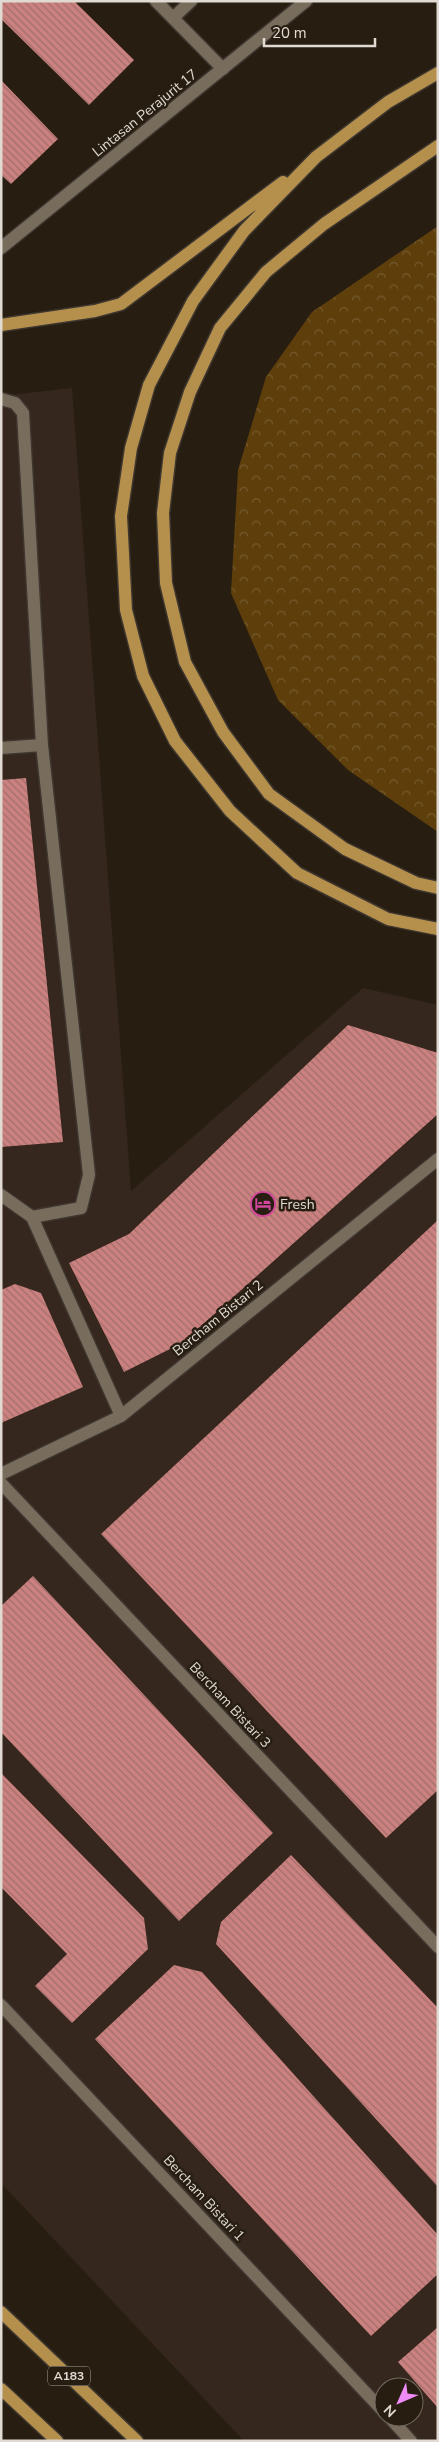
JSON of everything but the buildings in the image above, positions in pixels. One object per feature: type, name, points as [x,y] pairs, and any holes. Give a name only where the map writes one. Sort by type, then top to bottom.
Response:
[{"type":"main road","points":[[1,325],[95,311],[121,304],[388,102],[438,73]]},
{"type":"main road","points":[[438,146],[404,167],[324,224],[266,272],[220,328],[190,392],[170,453],[163,513],[166,583],[185,662],[223,732],[269,794],[345,849],[416,883],[438,888]]},
{"type":"main road","points":[[316,157],[238,239],[193,302],[149,385],[131,448],[121,516],[126,610],[143,676],[175,741],[230,811],[297,873],[388,919],[438,930]]},
{"type":"main road","name":"A183","points":[[1,2312],[137,2441]]},
{"type":"main road","points":[[1,2388],[57,2441]]},
{"type":"street","points":[[156,1],[223,69]]},
{"type":"street","points":[[173,18],[191,1]]},
{"type":"street","name":"Lintasan Perajurit 17","points":[[1,248],[223,69],[299,3]]},
{"type":"street","points":[[1,399],[15,403],[23,413],[42,745],[89,1175],[81,1208],[32,1217]]},
{"type":"street","points":[[1,748],[42,745]]},
{"type":"street","name":"Bercham Bistari 2","points":[[1,1474],[121,1416],[438,1159]]},
{"type":"street","points":[[1,1195],[32,1217],[121,1416]]},
{"type":"street","name":"Bercham Bistari 3","points":[[1,1483],[438,1948]]},
{"type":"street","name":"Bercham Bistari 1","points":[[1,2005],[374,2401]]},
{"type":"street","points":[[399,2427],[412,2441]]},
{"type":"shaded area","points":[[72,388],[131,1191],[363,988],[438,1005],[438,2441],[244,2441],[1,2183],[1,396]]},
{"type":"green space","points":[[438,226],[438,832],[348,770],[278,700],[231,593],[238,470],[266,377],[312,312]]},
{"type":"place","name":"Fresh","points":[[263,1204]]}]
